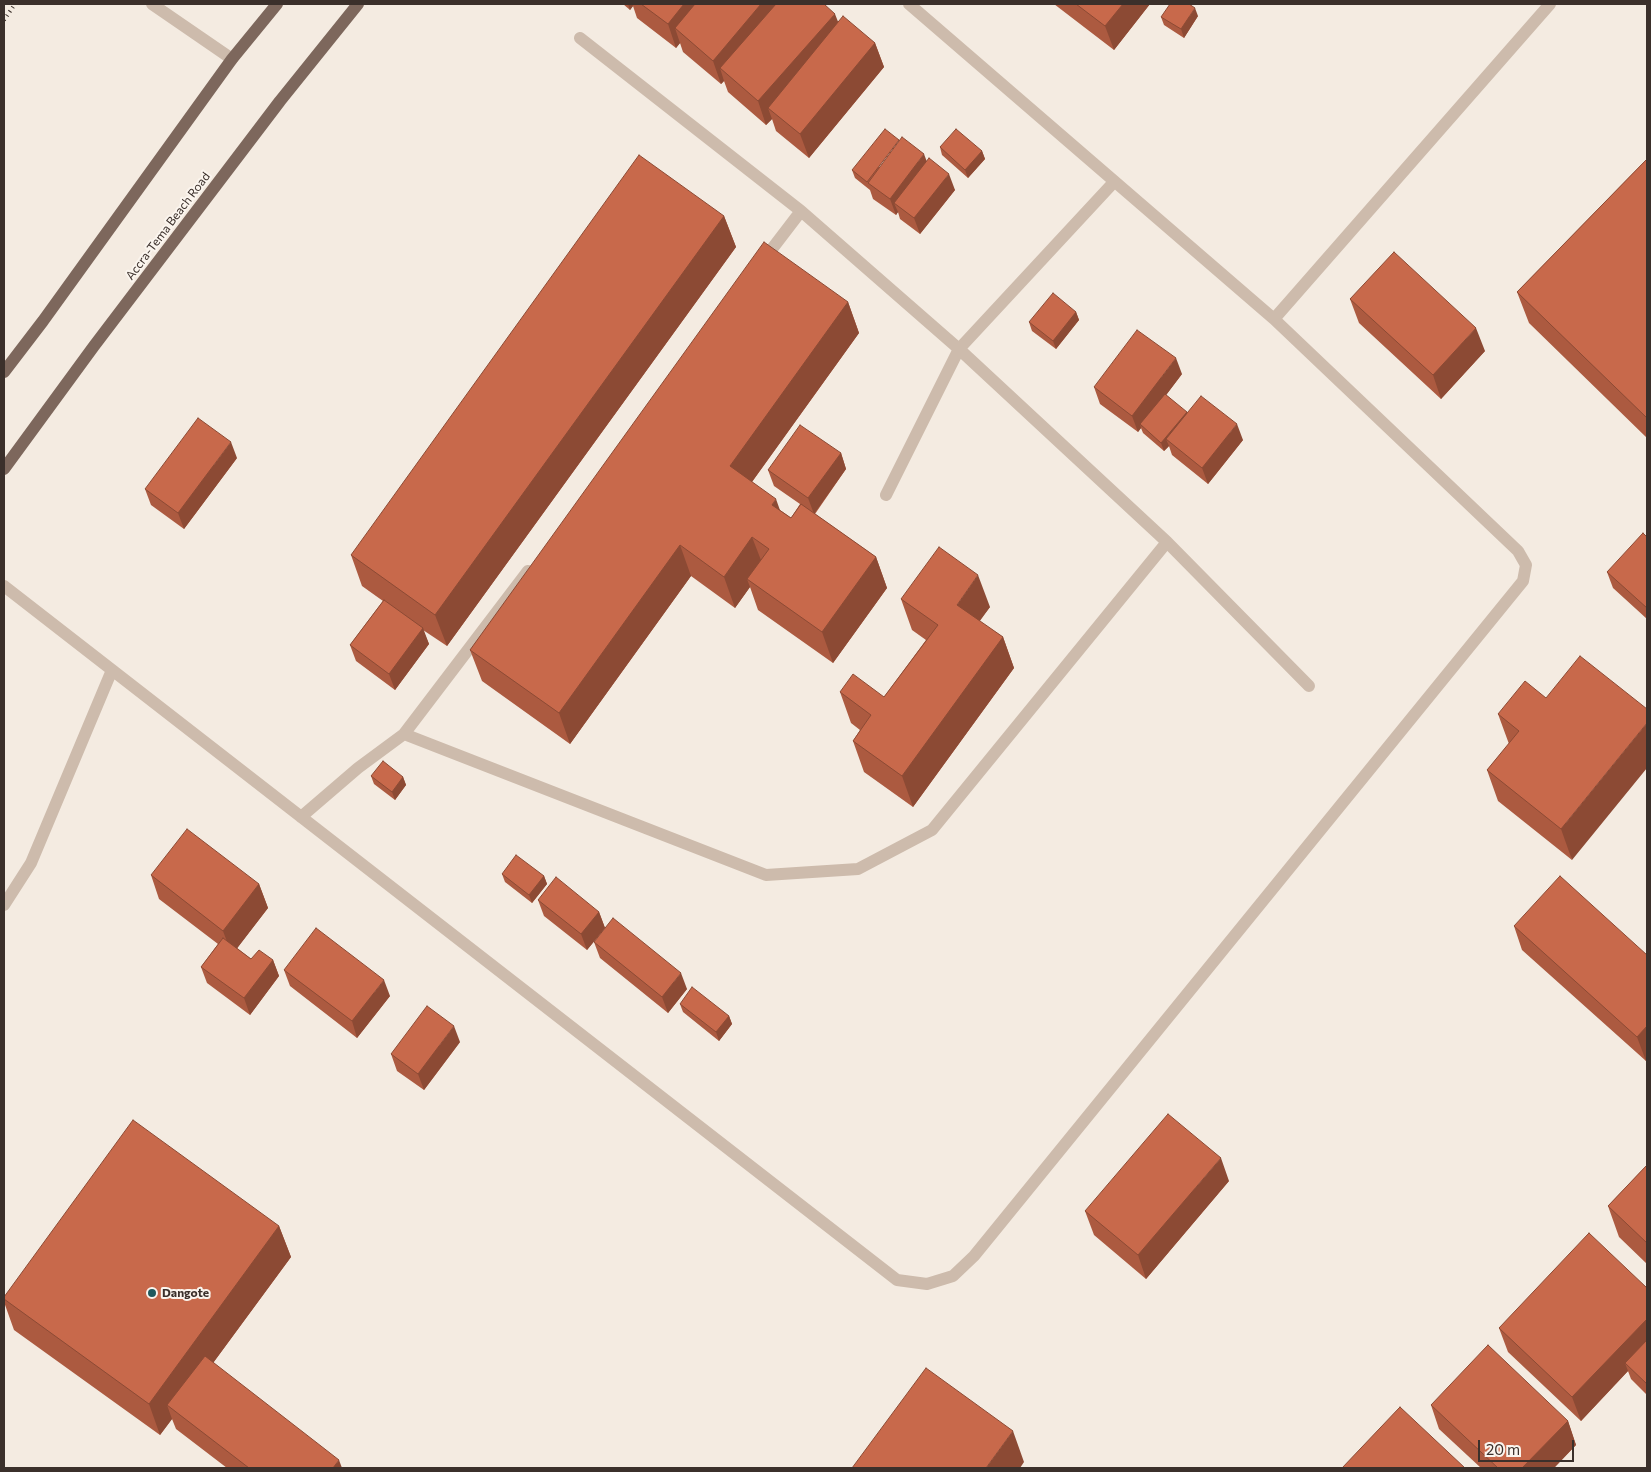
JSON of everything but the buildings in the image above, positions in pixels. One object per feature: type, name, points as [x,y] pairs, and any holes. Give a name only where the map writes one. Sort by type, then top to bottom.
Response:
[{"type":"main road","points":[[4,372],[49,313],[232,58],[277,4]]},
{"type":"main road","name":"Accra-Tema Beach Road","points":[[4,469],[94,346],[262,124],[358,4]]},
{"type":"lane","points":[[152,4],[232,58]]},
{"type":"lane","points":[[4,586],[897,1280],[927,1284],[952,1276],[981,1248],[1523,581],[1526,565],[1518,551],[1274,319],[909,4]]},
{"type":"lane","points":[[1274,319],[1550,4]]},
{"type":"lane","points":[[580,38],[801,211],[959,349],[1167,542],[1309,686]]},
{"type":"lane","points":[[886,495],[959,349],[1114,182]]},
{"type":"lane","points":[[753,274],[801,211]]},
{"type":"lane","points":[[404,734],[766,875],[858,869],[932,830],[1167,542]]},
{"type":"lane","points":[[301,818],[358,768],[404,734],[536,560]]},
{"type":"lane","points":[[4,905],[30,863],[112,670]]},
{"type":"railway","points":[[4,20],[15,4]]},
{"type":"place","name":"Dangote","points":[[152,1293]]}]
